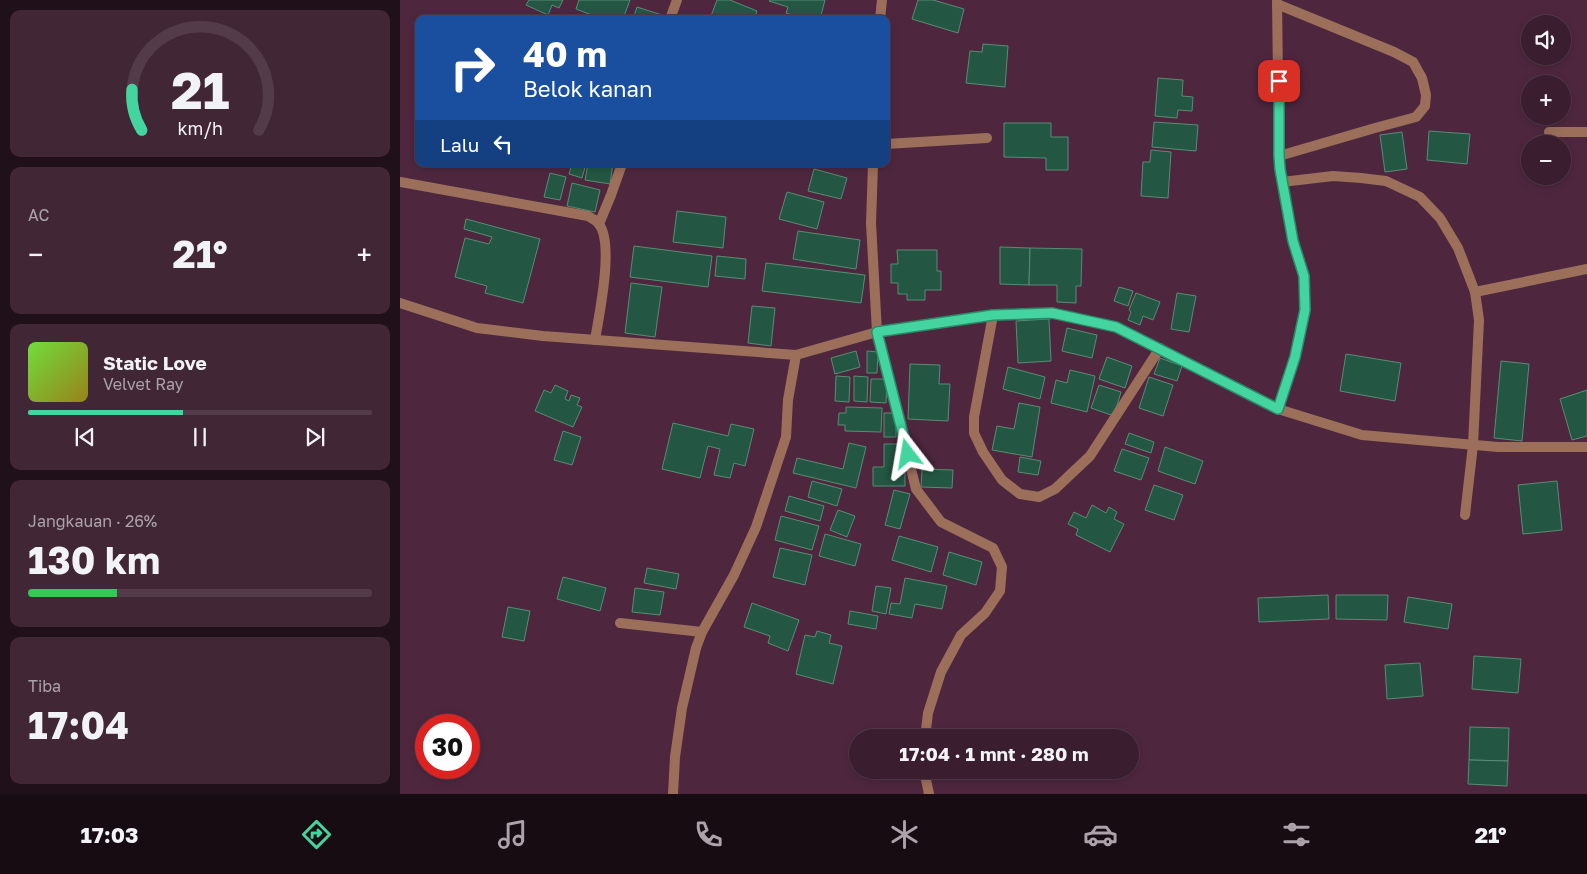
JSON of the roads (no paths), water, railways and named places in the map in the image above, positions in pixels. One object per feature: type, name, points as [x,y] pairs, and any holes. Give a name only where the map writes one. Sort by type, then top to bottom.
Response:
[{"type":"street","points":[[671,15],[677,0]]},
{"type":"street","points":[[880,15],[882,0]]},
{"type":"street","points":[[1278,409],[1295,357],[1305,310],[1304,276],[1293,241],[1279,156],[1277,2],[1413,62],[1422,78],[1426,95],[1425,106],[1416,117],[1279,156]]},
{"type":"street","points":[[1549,132],[1587,132]]},
{"type":"street","points":[[890,144],[987,138]]},
{"type":"street","points":[[599,224],[621,167]]},
{"type":"street","points":[[873,167],[871,223],[877,332],[916,489],[940,522],[993,548],[1002,567],[1000,591],[985,613],[961,635],[941,672],[928,712],[926,729]]},
{"type":"street","points":[[1282,182],[1333,176],[1386,181],[1420,197],[1440,218],[1453,240],[1475,292],[1479,320],[1473,445],[1465,515]]},
{"type":"street","points":[[400,182],[588,216],[599,224],[606,247],[606,255],[595,340]]},
{"type":"street","points":[[1475,292],[1587,269]]},
{"type":"street","points":[[400,303],[476,328],[543,336],[796,355],[877,332],[993,315],[1052,313],[1116,327],[1278,409],[1362,435],[1498,447],[1587,447]]},
{"type":"street","points":[[993,315],[974,417],[974,433],[983,452],[1002,480],[1020,494],[1039,497],[1055,489],[1090,456],[1160,348]]},
{"type":"street","points":[[673,794],[675,757],[682,708],[696,648],[702,632],[734,575],[756,527],[786,437],[788,400],[796,355]]},
{"type":"street","points":[[620,623],[702,632]]},
{"type":"street","points":[[926,779],[929,794]]}]
